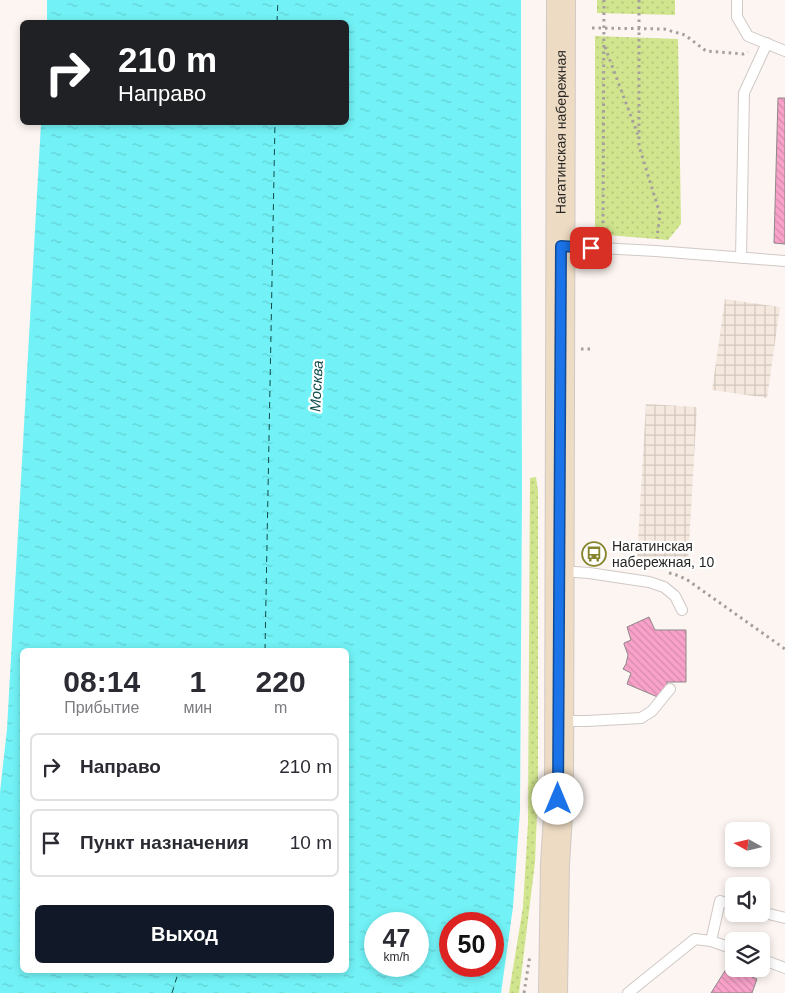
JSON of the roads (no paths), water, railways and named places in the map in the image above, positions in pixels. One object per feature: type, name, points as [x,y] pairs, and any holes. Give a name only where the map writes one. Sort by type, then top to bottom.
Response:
[{"type":"main road","name":"Нагатинская набережная","points":[[553,993],[559,721],[562,0]]},
{"type":"main road","name":"Нагатинская набережная","points":[[533,993],[555,864]]},
{"type":"lane","points":[[737,0],[737,17],[748,36],[785,50]]},
{"type":"lane","points":[[742,258],[744,93],[767,44]]},
{"type":"lane","points":[[561,246],[785,261]]},
{"type":"lane","points":[[560,571],[589,573],[649,582],[664,587],[675,596],[682,610]]},
{"type":"lane","points":[[559,721],[641,718],[652,711],[670,689]]},
{"type":"lane","points":[[711,941],[720,901],[725,902]]},
{"type":"lane","points":[[770,914],[785,918]]},
{"type":"lane","points":[[628,993],[695,939],[711,941],[725,946]]},
{"type":"lane","points":[[770,962],[785,968]]},
{"type":"water","name":"Москва","points":[[47,0],[521,0],[522,491],[520,811],[513,907],[504,972],[504,912],[439,912],[439,977],[503,977],[501,993],[0,993],[0,792],[7,729],[41,125],[349,125],[349,20],[47,20]]},
{"type":"place","name":"Нагатинская набережная, 10","points":[[594,554]]}]
